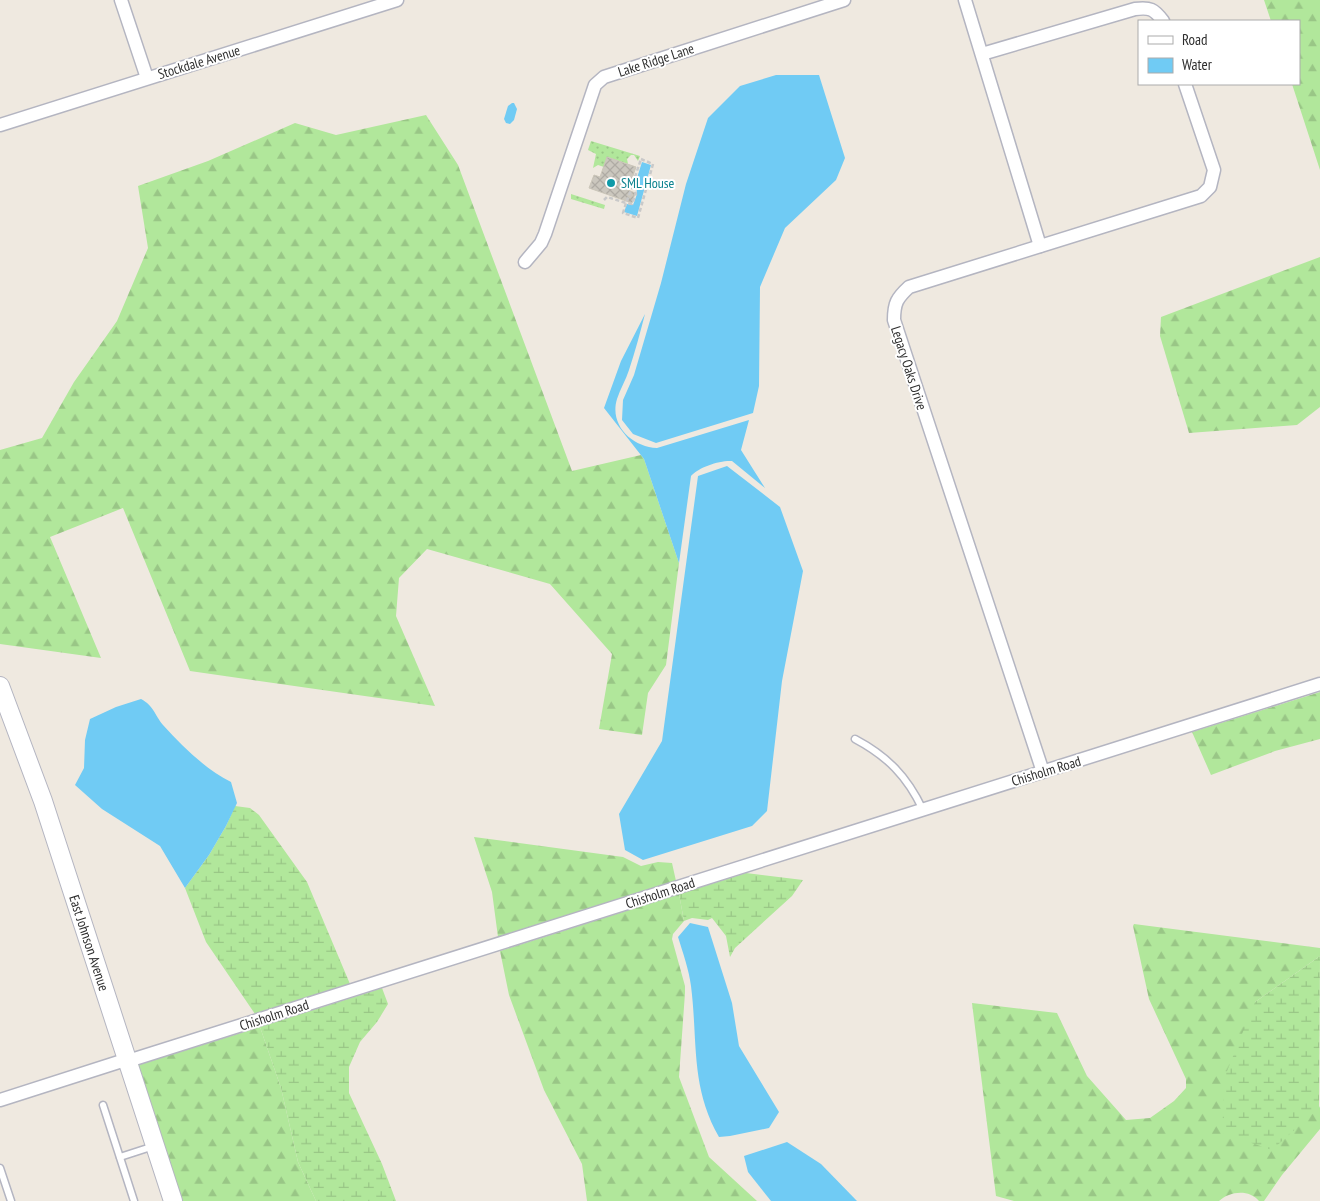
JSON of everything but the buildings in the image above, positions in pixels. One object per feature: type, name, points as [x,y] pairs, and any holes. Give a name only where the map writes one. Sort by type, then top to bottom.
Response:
[{"type":"main road","name":"East Johnson Avenue","points":[[0,686],[43,801],[173,1201]]},
{"type":"street","points":[[121,0],[147,78]]},
{"type":"street","name":"Stockdale Avenue","points":[[0,125],[147,78],[362,5],[398,0]]},
{"type":"street","name":"Lake Ridge Lane","points":[[525,262],[546,234],[596,85],[604,77],[844,0]]},
{"type":"street","points":[[965,0],[1040,246]]},
{"type":"street","points":[[982,54],[1135,9],[1144,8],[1156,11],[1162,20]]},
{"type":"street","name":"Legacy Oaks Drive","points":[[1043,772],[894,320],[894,307],[900,296],[909,287],[1201,196],[1210,187],[1214,170],[1185,85]]},
{"type":"street","name":"Chisholm Road","points":[[0,1100],[1320,684]]},
{"type":"lane","points":[[855,738],[874,749],[887,760],[911,786],[923,810]]},
{"type":"lane","points":[[103,1105],[134,1201]]},
{"type":"lane","points":[[120,1157],[155,1146]]},
{"type":"lane","points":[[0,1168],[11,1201]]},
{"type":"path","points":[[641,160],[653,164],[638,218],[622,213],[633,184],[641,160]]},
{"type":"path","points":[[604,200],[607,196],[632,204],[636,194],[633,184]]},
{"type":"green space","points":[[1264,0],[1320,0],[1320,170],[1292,85],[1300,85],[1300,20],[1271,20]]},
{"type":"green space","points":[[426,115],[458,165],[572,471],[641,455],[644,459],[679,563],[666,665],[648,693],[642,735],[599,729],[612,654],[550,584],[427,549],[399,578],[396,616],[435,706],[190,671],[123,508],[50,537],[101,658],[0,644],[0,450],[42,438],[74,382],[117,321],[148,248],[138,186],[208,161],[295,123],[336,135]]},
{"type":"green space","points":[[591,141],[640,156],[638,161],[634,155],[631,155],[627,159],[628,164],[607,157],[604,167],[598,165],[593,168],[596,154],[588,150]]},
{"type":"green space","points":[[571,194],[605,205],[604,209],[571,199]]},
{"type":"green space","points":[[1320,257],[1320,407],[1297,425],[1189,433],[1160,336],[1161,317]]},
{"type":"green space","points":[[1320,692],[1320,739],[1275,751],[1211,775],[1192,732]]},
{"type":"green space","points":[[235,806],[250,808],[259,815],[307,882],[350,984],[255,1014],[206,942],[185,888],[209,855]]},
{"type":"green space","points":[[474,837],[623,857],[641,866],[658,862],[672,863],[676,881],[498,937],[492,892]]},
{"type":"green space","points":[[746,873],[803,880],[792,896],[735,948],[730,957],[726,936],[712,918],[708,920],[692,918],[684,921],[679,894]]},
{"type":"green space","points":[[679,894],[684,921],[673,934],[672,939],[685,986],[679,1077],[709,1157],[757,1201],[587,1201],[582,1164],[544,1090],[509,995],[500,951]]},
{"type":"green space","points":[[1134,924],[1320,948],[1320,956],[1255,1002],[1319,1108],[1320,1106],[1320,1129],[1282,1175],[1264,1201],[1259,1201],[1245,1193],[1234,1193],[1219,1201],[1014,1201],[996,1196],[972,1003],[1057,1013],[1087,1076],[1126,1120],[1150,1118],[1174,1101],[1186,1088],[1186,1079],[1149,999]]},
{"type":"green space","points":[[1320,956],[1319,1108],[1272,1150],[1222,1133],[1225,1076],[1255,1002]]},
{"type":"green space","points":[[382,988],[388,1004],[377,1022],[360,1042],[349,1067],[349,1093],[382,1164],[396,1201],[316,1201],[298,1162],[281,1088],[260,1027]]},
{"type":"green space","points":[[260,1027],[281,1088],[298,1162],[316,1201],[182,1201],[138,1065]]},
{"type":"water","points":[[776,75],[819,75],[845,158],[836,180],[785,228],[760,287],[759,386],[753,413],[656,443],[633,434],[622,420],[623,400],[634,375],[661,283],[686,184],[708,118],[740,86]]},
{"type":"water","points":[[514,103],[517,109],[514,120],[510,124],[506,123],[504,119],[508,106]]},
{"type":"water","points":[[642,162],[651,165],[637,216],[624,212],[627,204],[633,205],[637,194],[636,181]]},
{"type":"water","points":[[645,314],[629,370],[617,399],[615,409],[620,426],[631,439],[639,444],[657,448],[749,420],[741,450],[765,488],[732,461],[710,465],[691,476],[679,563],[644,459],[604,408],[621,361]]},
{"type":"water","points":[[727,466],[780,507],[803,571],[782,681],[767,811],[752,826],[643,860],[625,850],[619,814],[662,741],[698,476]]},
{"type":"water","points":[[141,699],[149,704],[163,725],[186,749],[212,771],[231,782],[237,803],[209,855],[185,888],[160,846],[102,809],[75,785],[84,768],[85,740],[90,719],[116,707]]},
{"type":"water","points":[[690,923],[708,927],[732,1003],[739,1046],[779,1112],[769,1128],[719,1137],[703,1100],[697,1063],[690,980],[678,937]]},
{"type":"water","points":[[787,1142],[821,1164],[857,1201],[771,1201],[748,1172],[744,1156]]},
{"type":"place","name":"SML House","points":[[611,183]]}]
